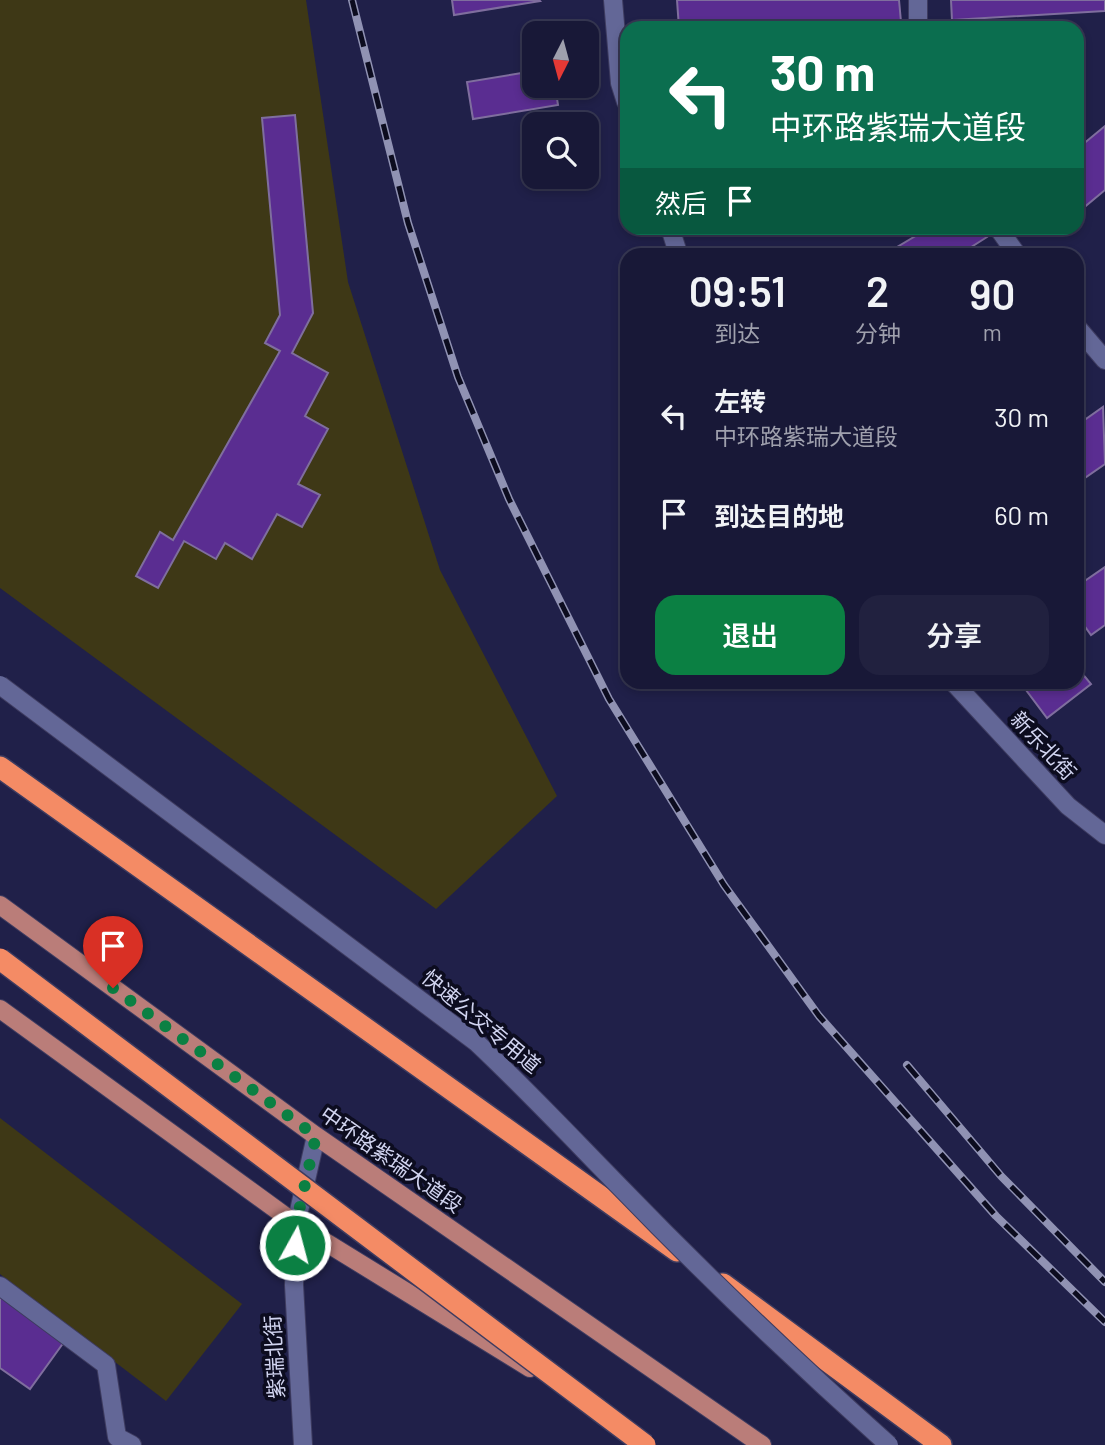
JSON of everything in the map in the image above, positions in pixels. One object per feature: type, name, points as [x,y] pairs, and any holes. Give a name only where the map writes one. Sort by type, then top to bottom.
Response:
[{"type":"highway","points":[[0,767],[824,1356],[941,1445]]},
{"type":"highway","points":[[0,959],[645,1445]]},
{"type":"main road","name":"中环路紫瑞大道段","points":[[0,905],[316,1136],[762,1445]]},
{"type":"main road","points":[[0,1009],[296,1224],[654,1445]]},
{"type":"street","points":[[613,0],[620,83]]},
{"type":"street","points":[[918,0],[918,21]]},
{"type":"street","points":[[1084,335],[1105,360]]},
{"type":"street","name":"快速公交专用道","points":[[0,685],[476,1042],[539,1100],[619,1186],[782,1349],[889,1445]]},
{"type":"street","name":"新乐北街","points":[[959,689],[1068,806],[1105,835]]},
{"type":"street","name":"紫瑞北街","points":[[303,1445],[294,1285],[296,1224],[316,1136]]},
{"type":"street","points":[[0,1286],[106,1365],[117,1437],[132,1445]]},
{"type":"shaded area","points":[[0,0],[306,0],[348,282],[440,570],[557,796],[436,909],[0,588]]},
{"type":"shaded area","points":[[0,1118],[242,1304],[166,1401],[0,1274]]},
{"type":"building","points":[[452,0],[539,0],[540,1],[454,15]]},
{"type":"building","points":[[677,0],[899,0],[901,21],[678,21]]},
{"type":"building","points":[[951,0],[1105,0],[1105,11],[952,20]]},
{"type":"building","points":[[522,73],[522,98],[557,98],[558,105],[473,119],[467,82]]},
{"type":"building","points":[[295,115],[313,313],[292,353],[328,373],[305,416],[328,429],[298,484],[320,495],[302,527],[277,514],[252,559],[225,543],[216,559],[184,541],[158,588],[136,576],[160,532],[173,540],[280,351],[265,343],[280,315],[262,118]]},
{"type":"building","points":[[1105,126],[1105,190],[1084,207],[1084,143]]},
{"type":"building","points":[[917,235],[987,237],[970,248],[895,248]]},
{"type":"building","points":[[1103,407],[1105,464],[1084,478],[1084,420]]},
{"type":"building","points":[[1105,567],[1105,625],[1091,635],[1084,625],[1084,581]]},
{"type":"building","points":[[1084,676],[1091,684],[1047,718],[1025,689],[1084,689]]},
{"type":"building","points":[[0,1295],[64,1342],[30,1389],[0,1368]]},
{"type":"railway","points":[[352,0],[408,223],[458,377],[509,499],[609,699],[724,885],[819,1016],[996,1216],[1105,1322]]},
{"type":"railway","points":[[907,1065],[1001,1176],[1105,1282]]},
{"type":"route","points":[[113,988],[316,1136],[296,1224],[295,1245]]}]
